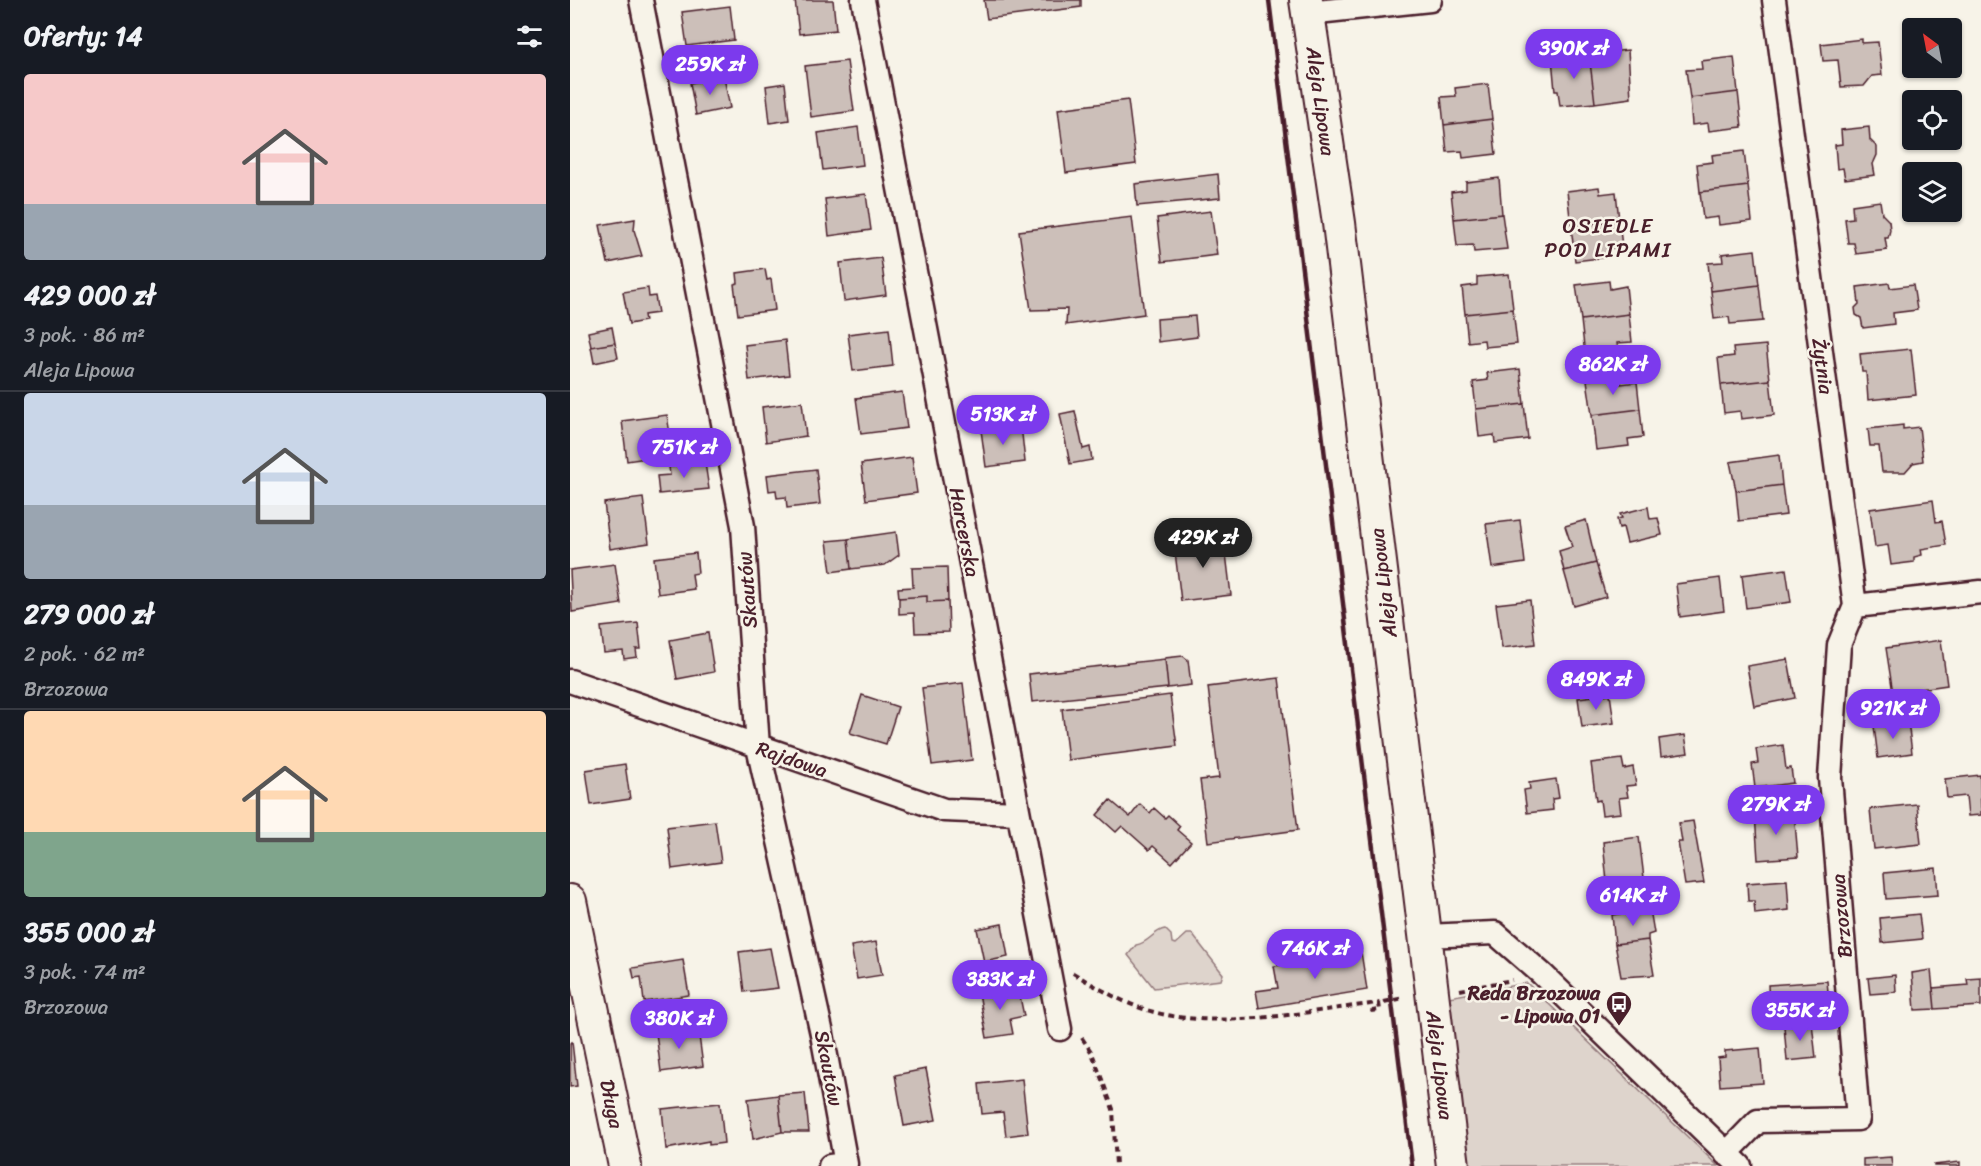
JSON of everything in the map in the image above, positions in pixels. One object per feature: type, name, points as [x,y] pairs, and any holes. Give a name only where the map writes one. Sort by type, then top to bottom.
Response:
[{"type":"street","name":"Skautów","points":[[641,0],[743,526],[758,747],[838,1114],[846,1164],[830,1166]]},
{"type":"street","name":"Harcerska","points":[[863,0],[1060,1029]]},
{"type":"street","points":[[1307,7],[1430,0]]},
{"type":"street","name":"Żytnia","points":[[1774,0],[1855,606]]},
{"type":"street","name":"Aleja Lipowa","points":[[1307,7],[1340,234],[1453,1166]]},
{"type":"street","points":[[1855,606],[1981,592]]},
{"type":"street","name":"Brzozowa","points":[[1425,936],[1495,933],[1542,975],[1733,1160],[1758,1120],[1858,1119],[1830,778],[1839,645],[1855,606]]},
{"type":"street","name":"Rajdowa","points":[[570,681],[944,810],[1018,813]]},
{"type":"street","name":"Długa","points":[[570,901],[625,1166]]},
{"type":"path","points":[[1047,957],[1139,1008],[1193,1019],[1251,1018],[1371,1004],[1372,1011],[1380,1010],[1379,1003],[1404,999],[1403,987],[1411,987],[1412,998],[1542,975]]},
{"type":"path","points":[[1060,1029],[1075,1027],[1092,1053],[1113,1108],[1116,1166]]},
{"type":"shaded area","points":[[1165,929],[1171,935],[1172,943],[1176,944],[1187,934],[1192,934],[1223,974],[1221,980],[1154,988],[1128,955],[1136,945]]},
{"type":"shaded area","points":[[1527,983],[1718,1166],[1467,1166],[1443,998]]},
{"type":"building","points":[[795,0],[833,0],[836,30],[799,34]]},
{"type":"building","points":[[984,0],[1081,0],[1081,7],[987,19]]},
{"type":"building","points":[[730,6],[734,40],[687,46],[682,12]]},
{"type":"building","points":[[1862,39],[1862,43],[1878,42],[1882,75],[1872,76],[1864,86],[1841,87],[1838,60],[1823,61],[1821,44]]},
{"type":"building","points":[[1628,50],[1631,98],[1595,103],[1589,54]]},
{"type":"building","points":[[1589,54],[1595,103],[1560,106],[1558,91],[1555,91],[1552,58]]},
{"type":"building","points":[[1734,57],[1738,92],[1690,98],[1686,70],[1702,69],[1701,61]]},
{"type":"building","points":[[847,61],[854,111],[811,117],[805,66]]},
{"type":"building","points":[[724,77],[730,108],[696,115],[690,83]]},
{"type":"building","points":[[785,83],[789,120],[770,123],[766,86]]},
{"type":"building","points":[[1488,84],[1492,119],[1444,125],[1441,97],[1456,96],[1455,88]]},
{"type":"building","points":[[1738,92],[1742,127],[1709,131],[1708,123],[1692,125],[1690,98]]},
{"type":"building","points":[[1128,100],[1136,164],[1066,173],[1058,109]]},
{"type":"building","points":[[1492,119],[1496,154],[1463,158],[1462,151],[1447,152],[1444,125]]},
{"type":"building","points":[[858,127],[863,165],[823,170],[818,133]]},
{"type":"building","points":[[1869,127],[1870,140],[1877,147],[1877,155],[1873,164],[1875,175],[1845,179],[1843,168],[1837,169],[1835,145],[1842,144],[1841,130]]},
{"type":"building","points":[[1744,151],[1748,186],[1700,192],[1697,164],[1713,162],[1712,155]]},
{"type":"building","points":[[1218,174],[1220,198],[1137,206],[1135,184]]},
{"type":"building","points":[[1499,178],[1502,214],[1454,219],[1451,192],[1466,190],[1466,182]]},
{"type":"building","points":[[1748,186],[1752,221],[1719,225],[1718,217],[1703,219],[1700,192]]},
{"type":"building","points":[[1599,187],[1600,194],[1616,192],[1619,220],[1571,226],[1567,191]]},
{"type":"building","points":[[866,194],[871,230],[829,236],[825,199]]},
{"type":"building","points":[[1880,201],[1882,214],[1889,221],[1890,230],[1888,238],[1885,238],[1887,250],[1856,254],[1854,243],[1848,243],[1845,219],[1853,218],[1852,205]]},
{"type":"building","points":[[1211,211],[1217,255],[1162,262],[1157,218]]},
{"type":"building","points":[[1502,214],[1507,249],[1474,252],[1473,245],[1457,246],[1454,219]]},
{"type":"building","points":[[1132,217],[1144,314],[1066,325],[1067,309],[1031,310],[1019,231]]},
{"type":"building","points":[[635,219],[634,230],[642,256],[608,263],[600,225]]},
{"type":"building","points":[[1619,220],[1622,247],[1607,249],[1608,257],[1575,261],[1571,226]]},
{"type":"building","points":[[1755,250],[1759,285],[1711,291],[1708,263],[1723,262],[1722,254]]},
{"type":"building","points":[[881,258],[886,295],[844,301],[840,263]]},
{"type":"building","points":[[765,269],[767,280],[771,279],[775,310],[738,315],[734,284],[738,283],[737,273]]},
{"type":"building","points":[[1509,274],[1513,309],[1465,314],[1462,287],[1477,285],[1477,277]]},
{"type":"building","points":[[1609,281],[1610,289],[1626,286],[1629,314],[1581,320],[1576,285]]},
{"type":"building","points":[[1889,283],[1890,288],[1913,285],[1917,310],[1893,313],[1894,324],[1863,328],[1861,318],[1856,315],[1855,308],[1859,304],[1857,287]]},
{"type":"building","points":[[1759,285],[1763,321],[1730,324],[1729,317],[1714,319],[1711,291]]},
{"type":"building","points":[[648,288],[649,297],[655,296],[658,313],[644,315],[645,321],[629,324],[623,292]]},
{"type":"building","points":[[1513,309],[1517,344],[1485,347],[1484,340],[1468,342],[1465,314]]},
{"type":"building","points":[[1629,314],[1632,342],[1617,343],[1618,351],[1585,355],[1581,320]]},
{"type":"building","points":[[1195,316],[1197,337],[1158,342],[1157,319]]},
{"type":"building","points":[[612,327],[615,343],[591,347],[588,332]]},
{"type":"building","points":[[889,329],[893,366],[853,371],[848,334]]},
{"type":"building","points":[[785,340],[789,375],[749,380],[745,345]]},
{"type":"building","points":[[615,343],[618,358],[594,363],[591,347]]},
{"type":"building","points":[[1766,345],[1770,380],[1721,385],[1718,358],[1734,356],[1733,348]]},
{"type":"building","points":[[1911,349],[1916,395],[1868,400],[1866,372],[1862,372],[1860,354]]},
{"type":"building","points":[[1520,369],[1524,404],[1476,409],[1473,382],[1488,380],[1487,373]]},
{"type":"building","points":[[1620,376],[1621,384],[1637,382],[1640,409],[1592,415],[1587,380]]},
{"type":"building","points":[[1770,380],[1774,415],[1741,419],[1740,411],[1724,413],[1721,385]]},
{"type":"building","points":[[902,392],[907,428],[861,434],[856,398]]},
{"type":"building","points":[[802,402],[806,436],[766,442],[762,407]]},
{"type":"building","points":[[1524,404],[1528,439],[1495,443],[1494,435],[1479,437],[1476,409]]},
{"type":"building","points":[[1640,409],[1643,437],[1628,439],[1629,446],[1596,450],[1592,415]]},
{"type":"building","points":[[1075,411],[1083,449],[1090,447],[1092,460],[1070,464],[1060,414]]},
{"type":"building","points":[[667,415],[673,454],[627,461],[622,421]]},
{"type":"building","points":[[1021,425],[1025,462],[986,467],[981,430]]},
{"type":"building","points":[[1903,425],[1903,429],[1919,427],[1923,461],[1913,463],[1905,472],[1882,472],[1879,446],[1870,446],[1868,429]]},
{"type":"building","points":[[1779,455],[1782,485],[1736,491],[1730,462]]},
{"type":"building","points":[[912,457],[917,493],[866,500],[861,464]]},
{"type":"building","points":[[705,463],[709,489],[659,494],[657,476],[670,475],[669,467]]},
{"type":"building","points":[[816,469],[820,504],[787,508],[786,497],[777,498],[776,490],[769,491],[767,475]]},
{"type":"building","points":[[1782,485],[1786,515],[1739,521],[1736,491]]},
{"type":"building","points":[[643,498],[649,543],[610,549],[604,503]]},
{"type":"building","points":[[1933,500],[1936,522],[1942,521],[1946,545],[1921,549],[1922,555],[1914,557],[1914,562],[1891,565],[1888,545],[1875,547],[1870,509]]},
{"type":"building","points":[[1648,507],[1650,519],[1658,518],[1662,535],[1627,543],[1623,527],[1619,528],[1617,519],[1622,518],[1620,514]]},
{"type":"building","points":[[1520,520],[1525,563],[1492,568],[1486,524]]},
{"type":"building","points":[[1586,520],[1596,563],[1564,571],[1559,551],[1572,547],[1565,526]]},
{"type":"building","points":[[896,532],[899,555],[885,565],[851,569],[848,539]]},
{"type":"building","points":[[1224,537],[1231,595],[1181,601],[1174,544]]},
{"type":"building","points":[[848,539],[851,569],[831,572],[827,541]]},
{"type":"building","points":[[696,553],[698,573],[692,574],[694,589],[658,594],[654,558]]},
{"type":"building","points":[[1596,563],[1606,597],[1574,606],[1564,571]]},
{"type":"building","points":[[615,564],[621,604],[572,612],[570,570]]},
{"type":"building","points":[[947,567],[948,601],[927,602],[927,596],[899,598],[898,588],[913,587],[912,568]]},
{"type":"building","points":[[1786,569],[1791,602],[1746,608],[1742,575]]},
{"type":"building","points":[[1720,578],[1724,611],[1680,617],[1676,584]]},
{"type":"building","points":[[927,596],[927,602],[948,601],[949,632],[915,633],[914,613],[899,614],[899,598]]},
{"type":"building","points":[[1530,600],[1535,644],[1502,648],[1496,604]]},
{"type":"building","points":[[638,623],[641,649],[636,649],[637,657],[624,659],[623,651],[604,653],[601,627]]},
{"type":"building","points":[[708,633],[714,672],[677,679],[670,640]]},
{"type":"building","points":[[1941,640],[1947,685],[1893,693],[1886,648]]},
{"type":"building","points":[[1183,656],[1188,660],[1191,685],[1168,688],[1165,658]]},
{"type":"building","points":[[1165,659],[1168,688],[1032,702],[1029,674]]},
{"type":"building","points":[[1788,659],[1795,698],[1754,706],[1747,666]]},
{"type":"building","points":[[1279,678],[1298,830],[1208,842],[1200,780],[1219,778],[1208,687]]},
{"type":"building","points":[[963,683],[972,760],[932,765],[922,688]]},
{"type":"building","points":[[1610,694],[1614,723],[1582,727],[1578,698]]},
{"type":"building","points":[[862,695],[898,707],[886,744],[850,733]]},
{"type":"building","points":[[1170,695],[1177,746],[1068,760],[1062,709]]},
{"type":"building","points":[[1908,721],[1912,753],[1878,758],[1874,726]]},
{"type":"building","points":[[1685,735],[1688,753],[1661,757],[1659,739]]},
{"type":"building","points":[[1783,745],[1786,769],[1791,768],[1793,783],[1755,788],[1752,764],[1758,763],[1756,749]]},
{"type":"building","points":[[1622,759],[1624,769],[1633,767],[1636,785],[1626,786],[1628,797],[1619,798],[1621,813],[1602,815],[1600,800],[1596,801],[1591,763]]},
{"type":"building","points":[[625,764],[630,799],[591,805],[586,770]]},
{"type":"building","points":[[1980,775],[1981,815],[1968,816],[1966,796],[1947,798],[1945,779]]},
{"type":"building","points":[[1556,779],[1559,798],[1552,799],[1553,810],[1527,813],[1524,790],[1530,789],[1529,783]]},
{"type":"building","points":[[1110,800],[1130,817],[1140,804],[1150,813],[1154,808],[1165,818],[1168,815],[1180,826],[1177,830],[1191,842],[1172,863],[1153,846],[1149,850],[1122,826],[1116,832],[1097,815]]},
{"type":"building","points":[[1917,804],[1921,844],[1874,849],[1870,809]]},
{"type":"building","points":[[1794,811],[1798,857],[1758,860],[1755,814]]},
{"type":"building","points":[[715,821],[721,862],[672,869],[667,827]]},
{"type":"building","points":[[1693,821],[1704,883],[1685,885],[1678,842],[1682,842],[1679,823]]},
{"type":"building","points":[[1639,837],[1644,878],[1607,882],[1603,842]]},
{"type":"building","points":[[1936,868],[1938,895],[1886,899],[1884,873]]},
{"type":"building","points":[[1787,880],[1789,910],[1755,914],[1754,901],[1748,901],[1747,883]]},
{"type":"building","points":[[1650,909],[1654,933],[1648,935],[1648,940],[1615,944],[1612,915]]},
{"type":"building","points":[[1919,914],[1922,939],[1882,943],[1880,918]]},
{"type":"building","points":[[1002,924],[1008,957],[984,962],[977,929]]},
{"type":"building","points":[[1648,940],[1654,975],[1621,977],[1615,944]]},
{"type":"building","points":[[876,942],[882,975],[857,979],[851,946]]},
{"type":"building","points":[[770,948],[778,988],[744,992],[739,952]]},
{"type":"building","points":[[1361,952],[1367,990],[1259,1008],[1256,991],[1278,988],[1274,966]]},
{"type":"building","points":[[683,960],[689,995],[644,1002],[641,977],[634,978],[632,968]]},
{"type":"building","points":[[1931,970],[1935,1009],[1915,1010],[1912,973]]},
{"type":"building","points":[[1895,975],[1896,992],[1870,994],[1868,978]]},
{"type":"building","points":[[1981,978],[1981,1006],[1935,1009],[1933,988],[1968,985],[1967,979]]},
{"type":"building","points":[[1827,981],[1829,1002],[1769,1006],[1768,985]]},
{"type":"building","points":[[1007,987],[1008,994],[1019,992],[1024,1016],[1010,1019],[1013,1034],[987,1038],[979,993]]},
{"type":"building","points":[[1812,1023],[1816,1058],[1787,1061],[1784,1026]]},
{"type":"building","points":[[698,1028],[703,1066],[661,1072],[656,1033]]},
{"type":"building","points":[[572,1042],[577,1086],[570,1087],[570,1043]]},
{"type":"building","points":[[1760,1048],[1763,1083],[1720,1086],[1718,1058],[1725,1057],[1725,1051]]},
{"type":"building","points":[[926,1069],[936,1120],[904,1126],[895,1075]]},
{"type":"building","points":[[1022,1079],[1028,1133],[1006,1136],[1003,1112],[982,1114],[979,1084]]},
{"type":"building","points":[[805,1093],[809,1132],[782,1132],[778,1095]]},
{"type":"building","points":[[778,1095],[782,1132],[753,1139],[748,1099]]},
{"type":"building","points":[[720,1103],[724,1143],[709,1145],[709,1141],[666,1149],[662,1109]]},
{"type":"building","points":[[1891,1157],[1892,1166],[1863,1166],[1863,1159]]},
{"type":"building","points":[[1960,1162],[1960,1166],[1934,1166],[1934,1165]]},
{"type":"railway","points":[[1269,0],[1412,1166]]},
{"type":"place","name":"Reda Brzozowa - Lipowa 01","points":[[1619,1027]]},
{"type":"district","name":"OSIEDLE POD LIPAMI","points":[[1608,238]]}]
